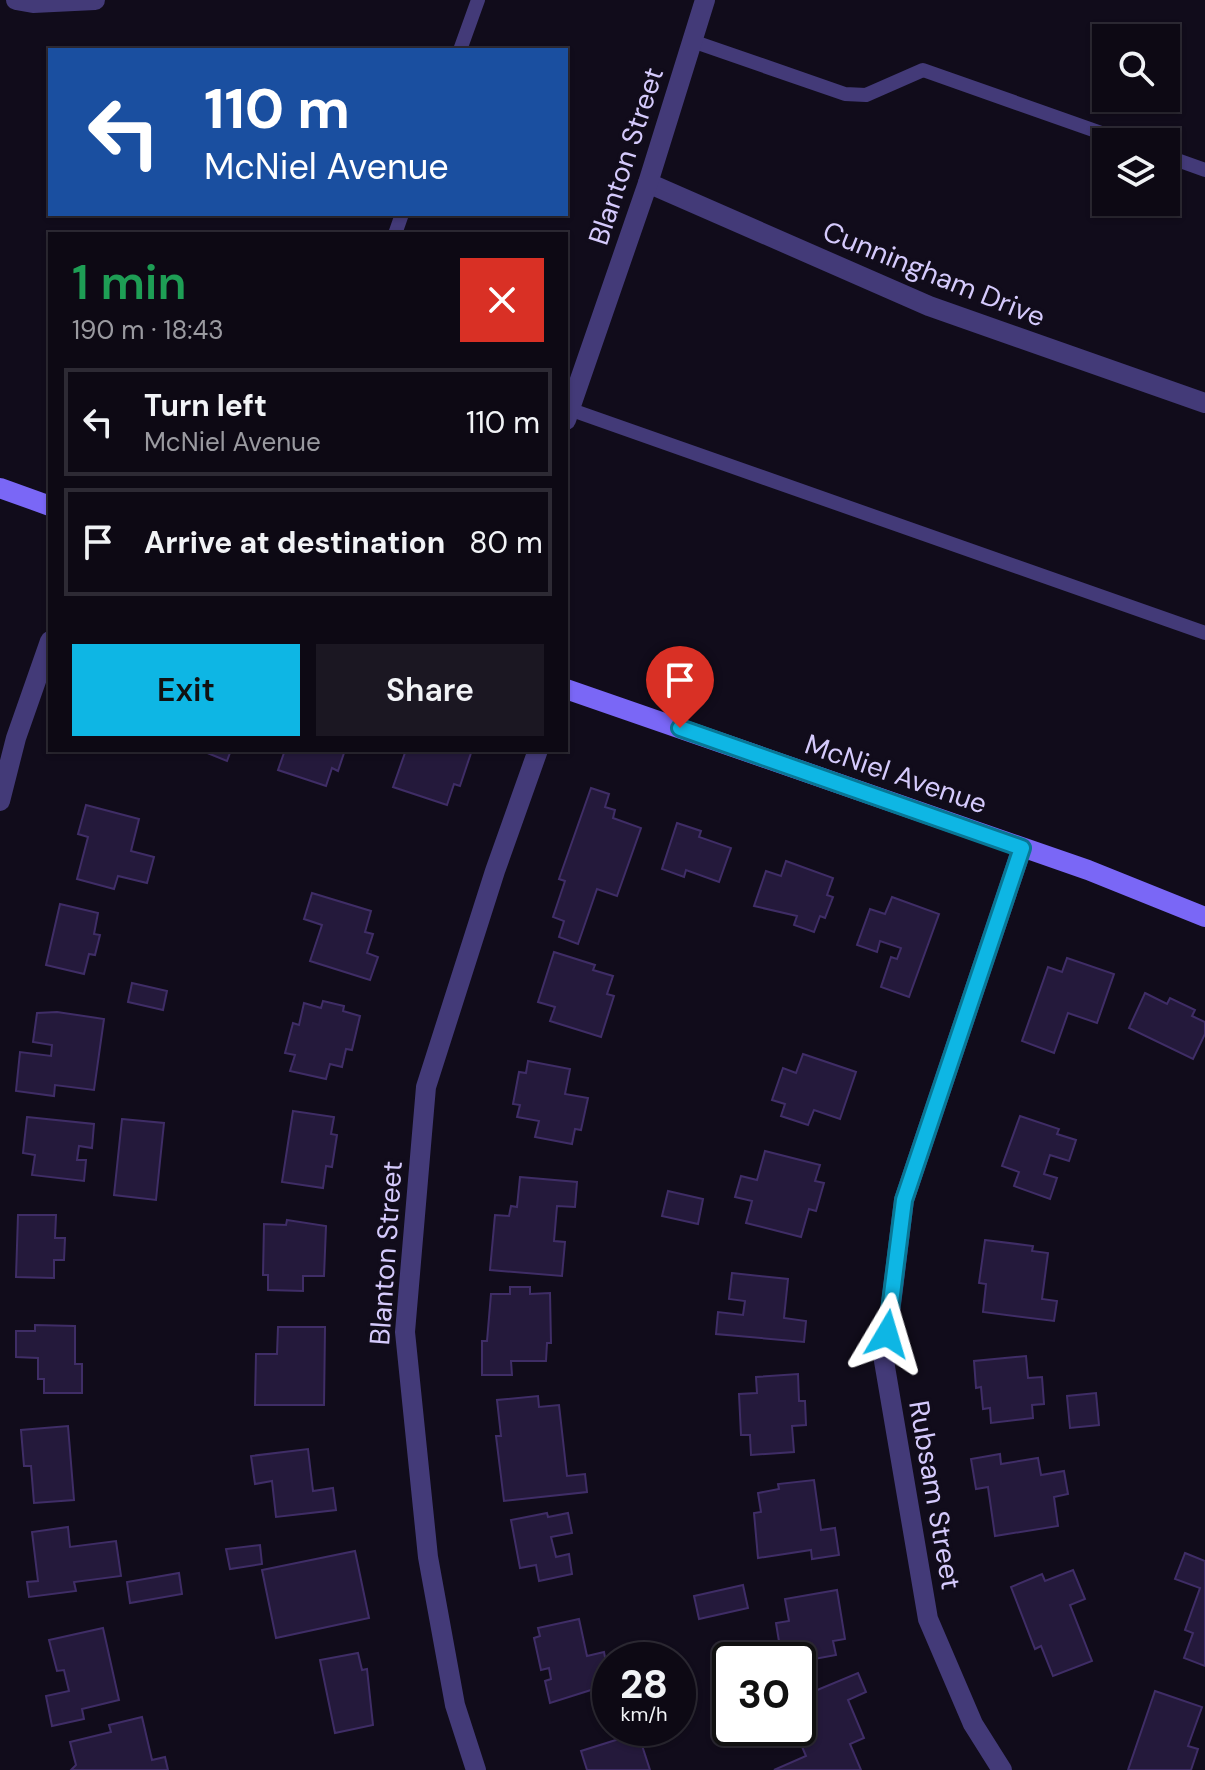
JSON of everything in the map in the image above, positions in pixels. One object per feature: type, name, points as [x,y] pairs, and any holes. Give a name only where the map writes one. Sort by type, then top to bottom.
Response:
[{"type":"street","points":[[16,0],[33,3],[95,0]]},
{"type":"street","name":"Blanton Street","points":[[568,409],[648,183],[705,0]]},
{"type":"street","name":"Cunningham Drive","points":[[648,183],[929,306],[1205,403]]},
{"type":"street","points":[[0,488],[48,505]]},
{"type":"street","points":[[0,801],[16,738],[48,647]]},
{"type":"street","name":"McNiel Avenue","points":[[568,690],[1022,848],[1205,917]]},
{"type":"street","name":"Blanton Street","points":[[476,1770],[455,1705],[428,1557],[405,1332],[426,1087],[495,871],[537,752]]},
{"type":"street","name":"Rubsam Street","points":[[1002,1770],[973,1724],[928,1619],[884,1361],[904,1200],[1022,848]]},
{"type":"lane","points":[[461,48],[478,0]]},
{"type":"lane","points":[[692,41],[845,94],[866,95],[923,70],[1092,130]]},
{"type":"lane","points":[[1180,161],[1205,170]]},
{"type":"lane","points":[[568,412],[1205,633]]},
{"type":"building","points":[[205,752],[230,752],[227,761]]},
{"type":"building","points":[[284,752],[344,752],[338,771],[332,768],[326,786],[278,770]]},
{"type":"building","points":[[405,752],[471,752],[460,786],[454,784],[447,805],[393,787]]},
{"type":"building","points":[[591,788],[609,794],[605,807],[615,810],[613,818],[641,828],[617,896],[597,889],[578,944],[559,937],[564,921],[553,917],[565,881],[559,879]]},
{"type":"building","points":[[86,805],[139,819],[131,851],[154,857],[147,883],[118,876],[114,889],[77,879],[88,837],[78,834]]},
{"type":"building","points":[[677,823],[701,831],[699,837],[731,848],[719,882],[686,870],[684,877],[662,869]]},
{"type":"building","points":[[786,861],[833,878],[827,895],[833,897],[825,918],[820,916],[814,932],[794,925],[797,916],[754,906],[766,871],[781,876]]},
{"type":"building","points":[[312,893],[371,911],[365,932],[373,934],[367,953],[378,957],[370,980],[310,961],[322,925],[304,919]]},
{"type":"building","points":[[892,897],[939,914],[909,997],[881,987],[891,957],[897,959],[901,948],[880,941],[877,952],[857,945],[870,909],[885,914]]},
{"type":"building","points":[[60,904],[98,913],[94,934],[100,935],[95,955],[89,954],[84,974],[46,965]]},
{"type":"building","points":[[554,952],[595,965],[593,970],[613,976],[607,994],[614,996],[601,1037],[550,1021],[555,1007],[538,1002]]},
{"type":"building","points":[[1067,958],[1114,974],[1097,1023],[1068,1013],[1054,1053],[1022,1041],[1048,967],[1062,972]]},
{"type":"building","points":[[132,983],[167,991],[163,1010],[128,1002]]},
{"type":"building","points":[[1145,993],[1167,1004],[1170,998],[1195,1010],[1192,1016],[1205,1022],[1205,1034],[1193,1059],[1129,1028]]},
{"type":"building","points":[[323,1001],[344,1006],[343,1011],[360,1016],[352,1050],[346,1049],[342,1067],[330,1064],[326,1079],[290,1071],[295,1055],[285,1053],[293,1023],[299,1025],[304,1003],[321,1008]]},
{"type":"building","points":[[57,1012],[104,1019],[94,1090],[55,1085],[54,1096],[16,1091],[20,1052],[51,1056],[52,1045],[33,1042],[37,1013]]},
{"type":"building","points":[[803,1054],[856,1072],[840,1119],[814,1110],[808,1125],[781,1116],[785,1104],[772,1100],[783,1068],[796,1073]]},
{"type":"building","points":[[528,1061],[570,1069],[565,1094],[588,1098],[581,1130],[575,1129],[572,1144],[535,1137],[539,1121],[517,1117],[520,1105],[513,1104],[519,1072],[526,1073]]},
{"type":"building","points":[[293,1111],[334,1117],[331,1134],[337,1135],[332,1167],[326,1166],[323,1188],[282,1182]]},
{"type":"building","points":[[1020,1116],[1059,1129],[1057,1134],[1076,1140],[1069,1161],[1050,1155],[1044,1174],[1057,1178],[1050,1199],[1014,1186],[1019,1172],[1002,1166]]},
{"type":"building","points":[[27,1117],[94,1124],[92,1148],[79,1146],[77,1160],[86,1160],[84,1181],[32,1175],[35,1155],[23,1153]]},
{"type":"building","points":[[122,1119],[164,1123],[156,1200],[114,1195]]},
{"type":"building","points":[[765,1151],[820,1165],[815,1181],[824,1183],[816,1211],[809,1209],[801,1237],[746,1223],[752,1201],[735,1197],[741,1176],[757,1180]]},
{"type":"building","points":[[520,1177],[577,1182],[575,1207],[557,1206],[554,1241],[565,1242],[562,1276],[490,1270],[495,1215],[509,1216],[511,1206],[517,1207]]},
{"type":"building","points":[[668,1191],[703,1199],[698,1224],[662,1216]]},
{"type":"building","points":[[18,1215],[56,1215],[55,1238],[65,1238],[64,1260],[54,1260],[54,1278],[16,1277]]},
{"type":"building","points":[[287,1220],[326,1226],[324,1276],[303,1276],[303,1291],[268,1290],[268,1275],[263,1275],[264,1224],[286,1225]]},
{"type":"building","points":[[985,1240],[1033,1246],[1032,1251],[1048,1253],[1042,1299],[1057,1301],[1054,1321],[983,1312],[986,1284],[979,1283]]},
{"type":"building","points":[[732,1273],[788,1279],[784,1318],[806,1321],[804,1342],[716,1334],[718,1312],[743,1315],[745,1301],[729,1299]]},
{"type":"building","points":[[510,1287],[530,1287],[530,1294],[550,1293],[551,1343],[547,1343],[546,1361],[511,1361],[512,1375],[482,1375],[482,1341],[487,1341],[491,1294],[510,1294]]},
{"type":"building","points":[[35,1325],[75,1326],[75,1364],[82,1364],[82,1393],[44,1393],[44,1379],[38,1379],[38,1358],[16,1357],[16,1331],[35,1331]]},
{"type":"building","points":[[278,1327],[325,1327],[324,1405],[255,1405],[256,1354],[277,1354]]},
{"type":"building","points":[[1026,1356],[1028,1378],[1042,1377],[1044,1404],[1032,1405],[1033,1418],[991,1423],[990,1408],[983,1409],[981,1387],[976,1388],[974,1361]]},
{"type":"building","points":[[798,1374],[799,1401],[805,1401],[806,1425],[792,1426],[794,1452],[751,1455],[750,1435],[741,1435],[739,1394],[757,1393],[756,1377]]},
{"type":"building","points":[[1096,1393],[1099,1425],[1070,1428],[1067,1396]]},
{"type":"building","points":[[538,1396],[539,1407],[559,1405],[567,1476],[585,1474],[587,1492],[504,1501],[496,1436],[501,1436],[497,1400]]},
{"type":"building","points":[[68,1426],[74,1500],[34,1503],[31,1466],[24,1466],[21,1430]]},
{"type":"building","points":[[308,1449],[313,1491],[333,1488],[336,1510],[276,1517],[272,1481],[255,1484],[251,1456]]},
{"type":"building","points":[[1000,1454],[1001,1464],[1038,1458],[1041,1475],[1064,1471],[1068,1494],[1054,1497],[1058,1526],[995,1536],[988,1487],[976,1489],[971,1459]]},
{"type":"building","points":[[814,1480],[821,1530],[835,1528],[839,1555],[812,1559],[811,1550],[758,1558],[754,1513],[761,1512],[758,1493],[779,1489],[778,1484]]},
{"type":"building","points":[[547,1513],[548,1517],[568,1513],[572,1533],[551,1537],[556,1557],[569,1554],[572,1574],[539,1581],[536,1565],[520,1568],[511,1520]]},
{"type":"building","points":[[68,1527],[70,1547],[116,1541],[121,1576],[74,1582],[76,1591],[29,1597],[27,1582],[38,1581],[32,1532]]},
{"type":"building","points":[[260,1545],[262,1564],[230,1569],[226,1549]]},
{"type":"building","points":[[355,1551],[369,1618],[276,1638],[262,1570]]},
{"type":"building","points":[[1185,1553],[1205,1561],[1205,1666],[1184,1658],[1193,1633],[1185,1630],[1200,1588],[1175,1579]]},
{"type":"building","points":[[1073,1570],[1085,1599],[1070,1605],[1092,1661],[1053,1676],[1041,1646],[1035,1649],[1011,1587],[1042,1574],[1045,1581]]},
{"type":"building","points":[[179,1573],[182,1594],[130,1603],[127,1582]]},
{"type":"building","points":[[743,1585],[748,1608],[699,1619],[694,1596]]},
{"type":"building","points":[[837,1590],[845,1639],[833,1641],[836,1655],[816,1659],[816,1642],[779,1642],[776,1623],[789,1621],[785,1599]]},
{"type":"building","points":[[579,1619],[587,1656],[592,1655],[592,1690],[550,1703],[545,1681],[551,1679],[549,1668],[541,1670],[534,1638],[540,1636],[538,1628]]},
{"type":"building","points":[[103,1628],[119,1700],[82,1709],[84,1719],[52,1726],[46,1696],[69,1691],[64,1670],[57,1671],[49,1640]]},
{"type":"building","points":[[358,1653],[362,1670],[367,1669],[373,1725],[335,1733],[320,1660]]},
{"type":"building","points":[[858,1673],[866,1692],[848,1700],[864,1738],[850,1744],[861,1770],[774,1770],[806,1756],[802,1746],[816,1746],[816,1690]]},
{"type":"building","points":[[1155,1691],[1202,1707],[1188,1746],[1198,1749],[1191,1770],[1128,1770]]},
{"type":"building","points":[[142,1717],[152,1760],[165,1757],[168,1770],[71,1770],[76,1765],[70,1742],[111,1732],[109,1725]]},
{"type":"building","points":[[597,1746],[642,1746],[650,1770],[587,1770],[581,1751]]},
{"type":"route","points":[[680,728],[1022,848],[904,1200],[887,1334]]}]
